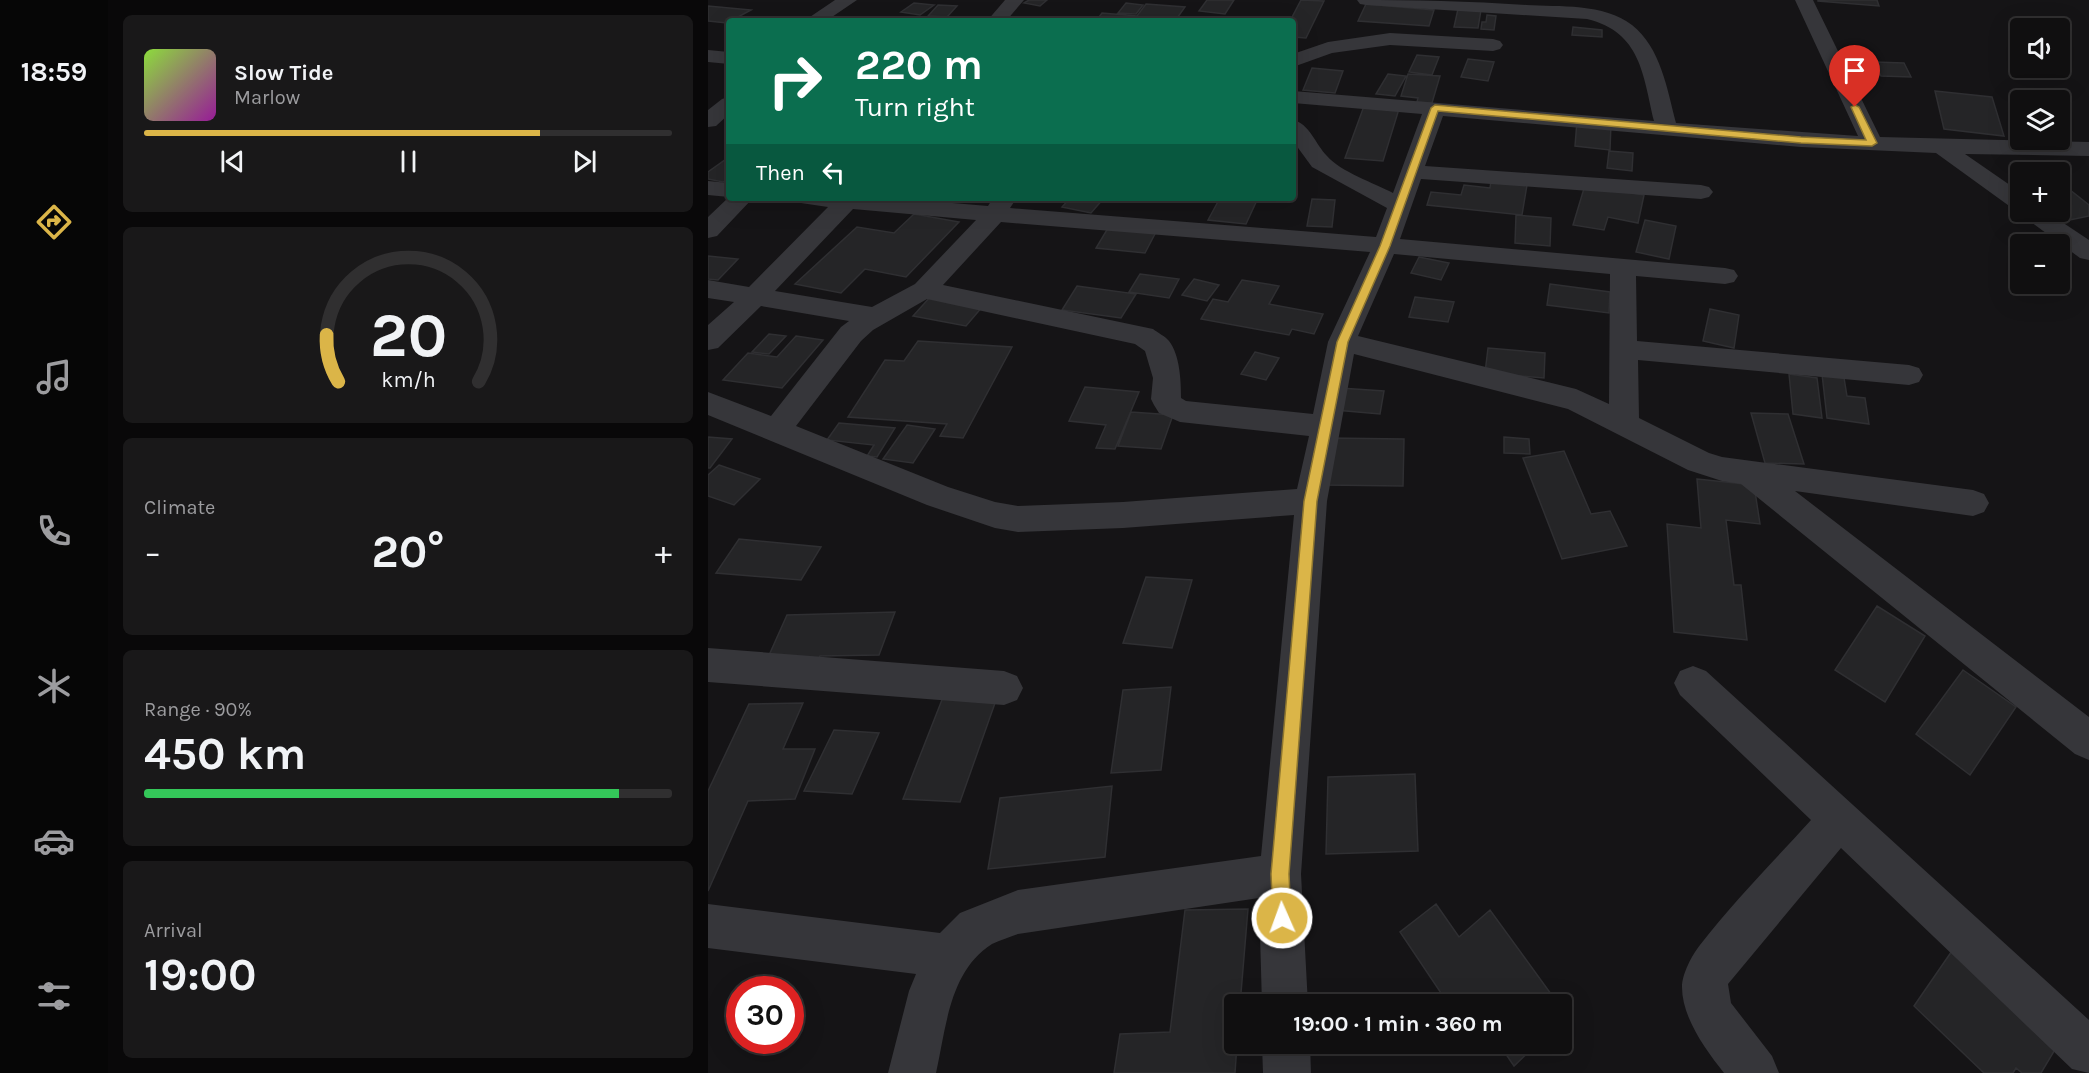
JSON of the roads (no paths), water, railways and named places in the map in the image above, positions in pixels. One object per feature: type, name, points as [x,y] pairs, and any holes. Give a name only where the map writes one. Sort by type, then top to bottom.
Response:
[{"type":"street","points":[[818,18],[848,0]]},
{"type":"street","points":[[999,18],[1015,0]]},
{"type":"street","points":[[1366,0],[1534,6],[1601,16],[1629,30],[1647,54],[1666,127]]},
{"type":"street","points":[[1804,0],[1872,143]]},
{"type":"street","points":[[1296,59],[1364,41],[1390,39],[1493,45]]},
{"type":"street","points":[[1296,48],[1323,50]]},
{"type":"street","points":[[708,56],[726,58]]},
{"type":"street","points":[[1296,97],[1801,140],[1941,147],[2089,149]]},
{"type":"street","points":[[716,120],[726,107]]},
{"type":"street","points":[[1285,994],[1280,874],[1311,501],[1342,342],[1385,246],[1435,108]]},
{"type":"street","points":[[1296,130],[1320,162],[1400,206]]},
{"type":"street","points":[[1941,147],[2010,197]]},
{"type":"street","points":[[1296,161],[1320,162]]},
{"type":"street","points":[[1412,172],[1701,192]]},
{"type":"street","points":[[708,188],[726,190]]},
{"type":"street","points":[[708,231],[738,201]]},
{"type":"street","points":[[708,341],[757,295],[847,201],[1000,206],[1046,219],[1328,240],[1725,276]]},
{"type":"street","points":[[1046,219],[1058,201]]},
{"type":"street","points":[[777,430],[851,334],[924,290],[1000,206]]},
{"type":"street","points":[[2046,222],[2089,252]]},
{"type":"street","points":[[1623,267],[1624,423]]},
{"type":"street","points":[[708,289],[757,295],[876,317]]},
{"type":"street","points":[[924,290],[1143,336],[1158,346],[1167,378],[1168,405],[1180,411],[1325,428]]},
{"type":"street","points":[[1342,342],[1576,400],[1699,462],[1722,469],[1972,503]]},
{"type":"street","points":[[1623,349],[1909,375]]},
{"type":"street","points":[[708,403],[938,496],[996,515],[1018,519],[1123,515],[1311,501]]},
{"type":"street","points":[[1748,473],[2089,741]]},
{"type":"street","points":[[708,665],[1004,688]]},
{"type":"street","points":[[1694,683],[2089,1052]]},
{"type":"street","points":[[1755,1073],[1722,1032],[1710,1010],[1705,984],[1715,962],[1839,819]]},
{"type":"street","points":[[912,1073],[932,991],[948,956],[976,929],[1018,912],[1280,874]]},
{"type":"street","points":[[708,926],[948,956]]},
{"type":"street","points":[[1286,1054],[1287,1073]]}]
